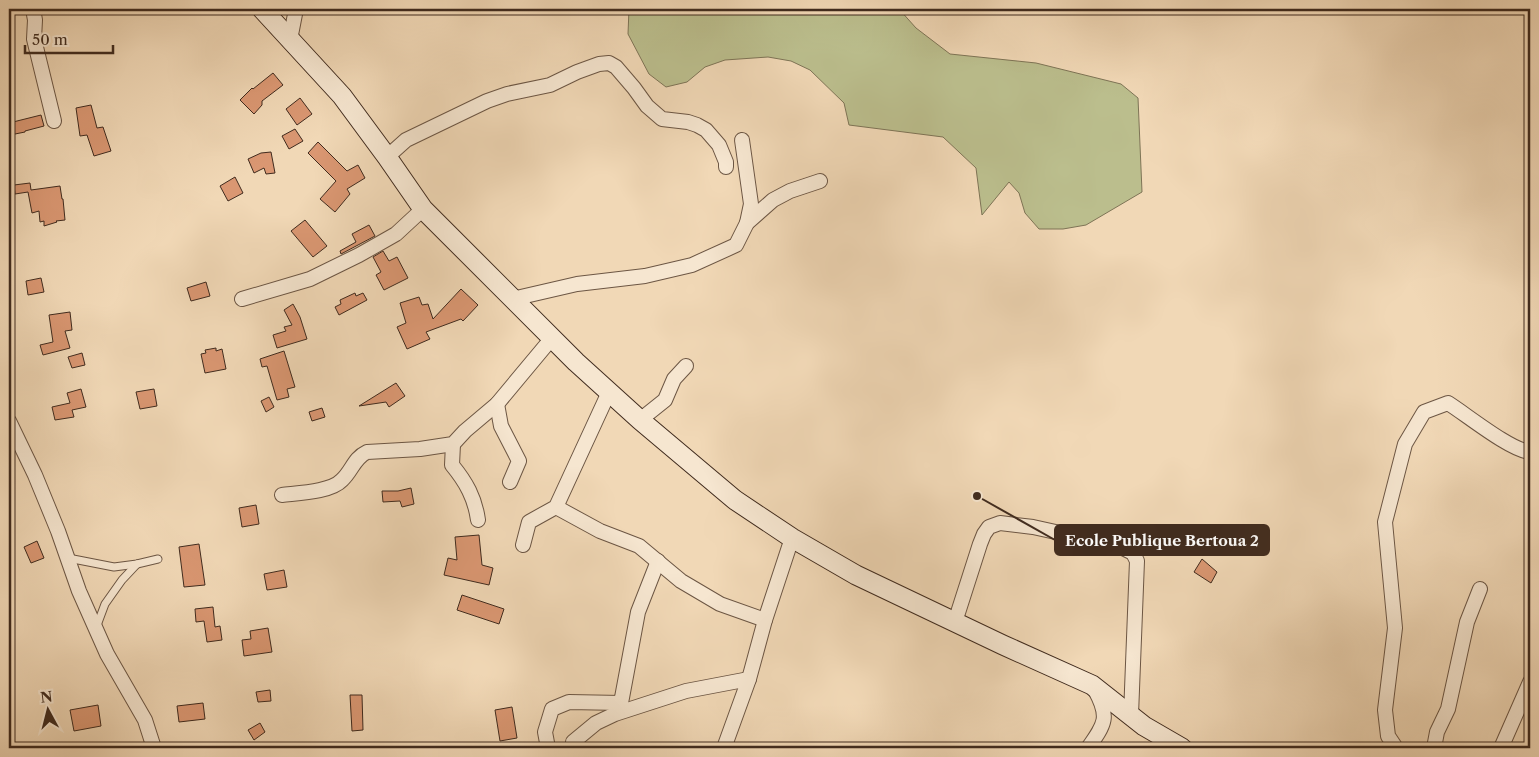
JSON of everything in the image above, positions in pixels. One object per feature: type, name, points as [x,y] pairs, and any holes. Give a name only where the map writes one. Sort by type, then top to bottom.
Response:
[{"type":"street","points":[[33,9],[35,20],[34,39],[54,121]]},
{"type":"street","points":[[262,9],[342,96],[423,209],[512,299],[609,392],[735,500],[792,538],[856,575],[1092,685],[1144,726],[1182,748]]},
{"type":"street","points":[[290,40],[296,9]]},
{"type":"street","points":[[387,157],[406,140],[487,101],[506,94],[550,85],[577,72],[599,64],[609,63],[616,67],[647,106],[662,118],[697,124],[706,130],[719,145],[726,162],[726,167]]},
{"type":"street","points":[[512,299],[577,284],[645,276],[692,265],[736,244],[747,223],[751,204],[742,140]]},
{"type":"street","points":[[747,223],[774,200],[790,191],[820,181]]},
{"type":"street","points":[[242,299],[310,278],[359,255],[396,234],[423,209]]},
{"type":"street","points":[[282,496],[326,489],[341,482],[355,461],[367,452],[420,449],[453,444],[497,404],[552,338]]},
{"type":"street","points":[[640,420],[665,400],[674,379],[686,366]]},
{"type":"street","points":[[523,546],[529,522],[556,507],[609,392]]},
{"type":"street","points":[[1396,748],[1388,736],[1385,710],[1396,628],[1385,522],[1405,444],[1424,412],[1448,402],[1511,446],[1523,452],[1530,452]]},
{"type":"street","points":[[497,404],[501,426],[519,461],[510,482]]},
{"type":"street","points":[[9,421],[34,475],[79,591],[107,654],[144,720],[154,748]]},
{"type":"street","points":[[453,444],[452,465],[463,478],[476,504],[478,520]]},
{"type":"street","points":[[556,507],[600,531],[639,546],[681,581],[720,604],[765,620]]},
{"type":"street","points":[[955,622],[980,544],[989,528],[1000,523],[1033,526],[1120,546],[1133,553],[1137,561],[1132,716]]},
{"type":"street","points":[[724,748],[749,679],[765,620],[792,538]]},
{"type":"street","points":[[548,748],[545,732],[552,709],[569,702],[621,703],[638,612],[658,561]]},
{"type":"street","points":[[1434,748],[1437,732],[1448,709],[1467,622],[1480,589]]},
{"type":"street","points":[[573,742],[596,723],[614,714],[686,690],[749,679]]},
{"type":"street","points":[[1501,748],[1530,682]]},
{"type":"street","points":[[1088,748],[1101,730],[1104,721],[1102,704],[1092,685]]},
{"type":"lane","points":[[67,558],[114,567],[158,559]]},
{"type":"lane","points":[[96,628],[105,604],[122,580],[137,564]]},
{"type":"green space","points":[[629,9],[899,9],[916,28],[950,54],[1036,63],[1121,84],[1138,98],[1142,192],[1086,225],[1063,229],[1039,229],[1025,213],[1019,193],[1009,182],[982,215],[976,168],[943,137],[849,125],[844,103],[810,70],[791,61],[768,57],[725,60],[705,67],[687,82],[666,87],[649,74],[628,34]]},
{"type":"building","points":[[273,73],[283,85],[262,101],[262,105],[254,114],[240,100],[252,88]]},
{"type":"building","points":[[300,98],[312,114],[297,125],[286,109]]},
{"type":"building","points":[[91,105],[97,128],[103,127],[111,151],[94,156],[87,135],[80,136],[76,108]]},
{"type":"building","points":[[41,115],[44,126],[15,134],[9,133],[9,123]]},
{"type":"building","points":[[295,129],[303,141],[289,149],[282,136]]},
{"type":"building","points":[[318,142],[347,171],[358,165],[365,178],[347,189],[350,194],[335,212],[320,199],[336,181],[308,153]]},
{"type":"building","points":[[271,152],[275,173],[266,174],[264,168],[254,173],[248,159],[261,153]]},
{"type":"building","points":[[235,177],[243,193],[228,201],[220,186]]},
{"type":"building","points":[[30,183],[31,190],[60,186],[65,220],[56,221],[44,226],[44,221],[40,222],[39,211],[32,213],[28,192],[15,194],[14,185]]},
{"type":"building","points":[[305,220],[327,246],[313,257],[291,231]]},
{"type":"building","points":[[369,225],[375,236],[341,254],[340,251],[356,242],[352,234]]},
{"type":"building","points":[[383,251],[389,261],[397,257],[408,278],[384,290],[376,275],[381,272],[373,257]]},
{"type":"building","points":[[41,278],[44,292],[28,295],[26,281]]},
{"type":"building","points":[[206,282],[210,296],[191,301],[187,288]]},
{"type":"building","points":[[461,289],[478,305],[463,321],[461,319],[426,332],[430,339],[407,349],[397,327],[406,323],[400,303],[419,297],[422,305],[428,304],[433,319]]},
{"type":"building","points":[[355,293],[356,296],[363,293],[367,300],[339,315],[335,307],[341,304],[340,300]]},
{"type":"building","points":[[293,304],[300,317],[307,339],[277,348],[273,335],[286,331],[284,327],[292,325],[284,310]]},
{"type":"building","points":[[70,312],[72,330],[65,331],[70,348],[43,355],[40,345],[53,342],[49,315]]},
{"type":"building","points":[[216,348],[216,351],[222,349],[226,369],[205,373],[201,354],[206,353],[205,350]]},
{"type":"building","points":[[284,351],[295,387],[287,389],[289,397],[277,400],[267,366],[262,367],[260,359]]},
{"type":"building","points":[[82,353],[85,365],[72,368],[68,357]]},
{"type":"building","points":[[396,383],[405,396],[389,407],[386,402],[359,406]]},
{"type":"building","points":[[81,389],[86,407],[72,410],[74,417],[55,420],[52,407],[70,403],[67,393]]},
{"type":"building","points":[[154,389],[157,406],[140,409],[136,392]]},
{"type":"building","points":[[269,397],[274,407],[266,412],[261,401]]},
{"type":"building","points":[[322,408],[325,417],[312,421],[309,412]]},
{"type":"building","points":[[411,488],[414,504],[402,507],[400,501],[383,502],[382,491],[398,491]]},
{"type":"building","points":[[256,505],[259,524],[242,527],[239,508]]},
{"type":"building","points":[[479,535],[482,565],[493,568],[489,585],[444,575],[448,558],[457,560],[455,537]]},
{"type":"building","points":[[37,541],[44,558],[31,563],[24,547]]},
{"type":"building","points":[[199,544],[205,585],[184,587],[179,547]]},
{"type":"building","points":[[1202,559],[1217,572],[1211,583],[1194,572]]},
{"type":"building","points":[[284,570],[287,587],[267,590],[264,574]]},
{"type":"building","points":[[462,595],[504,609],[499,624],[457,610]]},
{"type":"building","points":[[213,607],[215,627],[220,626],[222,640],[207,642],[204,621],[196,622],[195,609]]},
{"type":"building","points":[[268,628],[272,652],[244,656],[242,640],[251,639],[250,631]]},
{"type":"building","points":[[270,690],[271,701],[258,702],[256,692]]},
{"type":"building","points":[[350,695],[362,695],[363,730],[352,731]]},
{"type":"building","points":[[203,703],[205,719],[179,722],[177,706]]},
{"type":"building","points":[[98,705],[101,726],[74,731],[70,710]]},
{"type":"building","points":[[512,707],[517,738],[500,741],[495,710]]},
{"type":"building","points":[[260,723],[265,732],[254,740],[248,730]]},
{"type":"place","name":"Ecole Publique Bertoua 2","points":[[977,496]]}]
